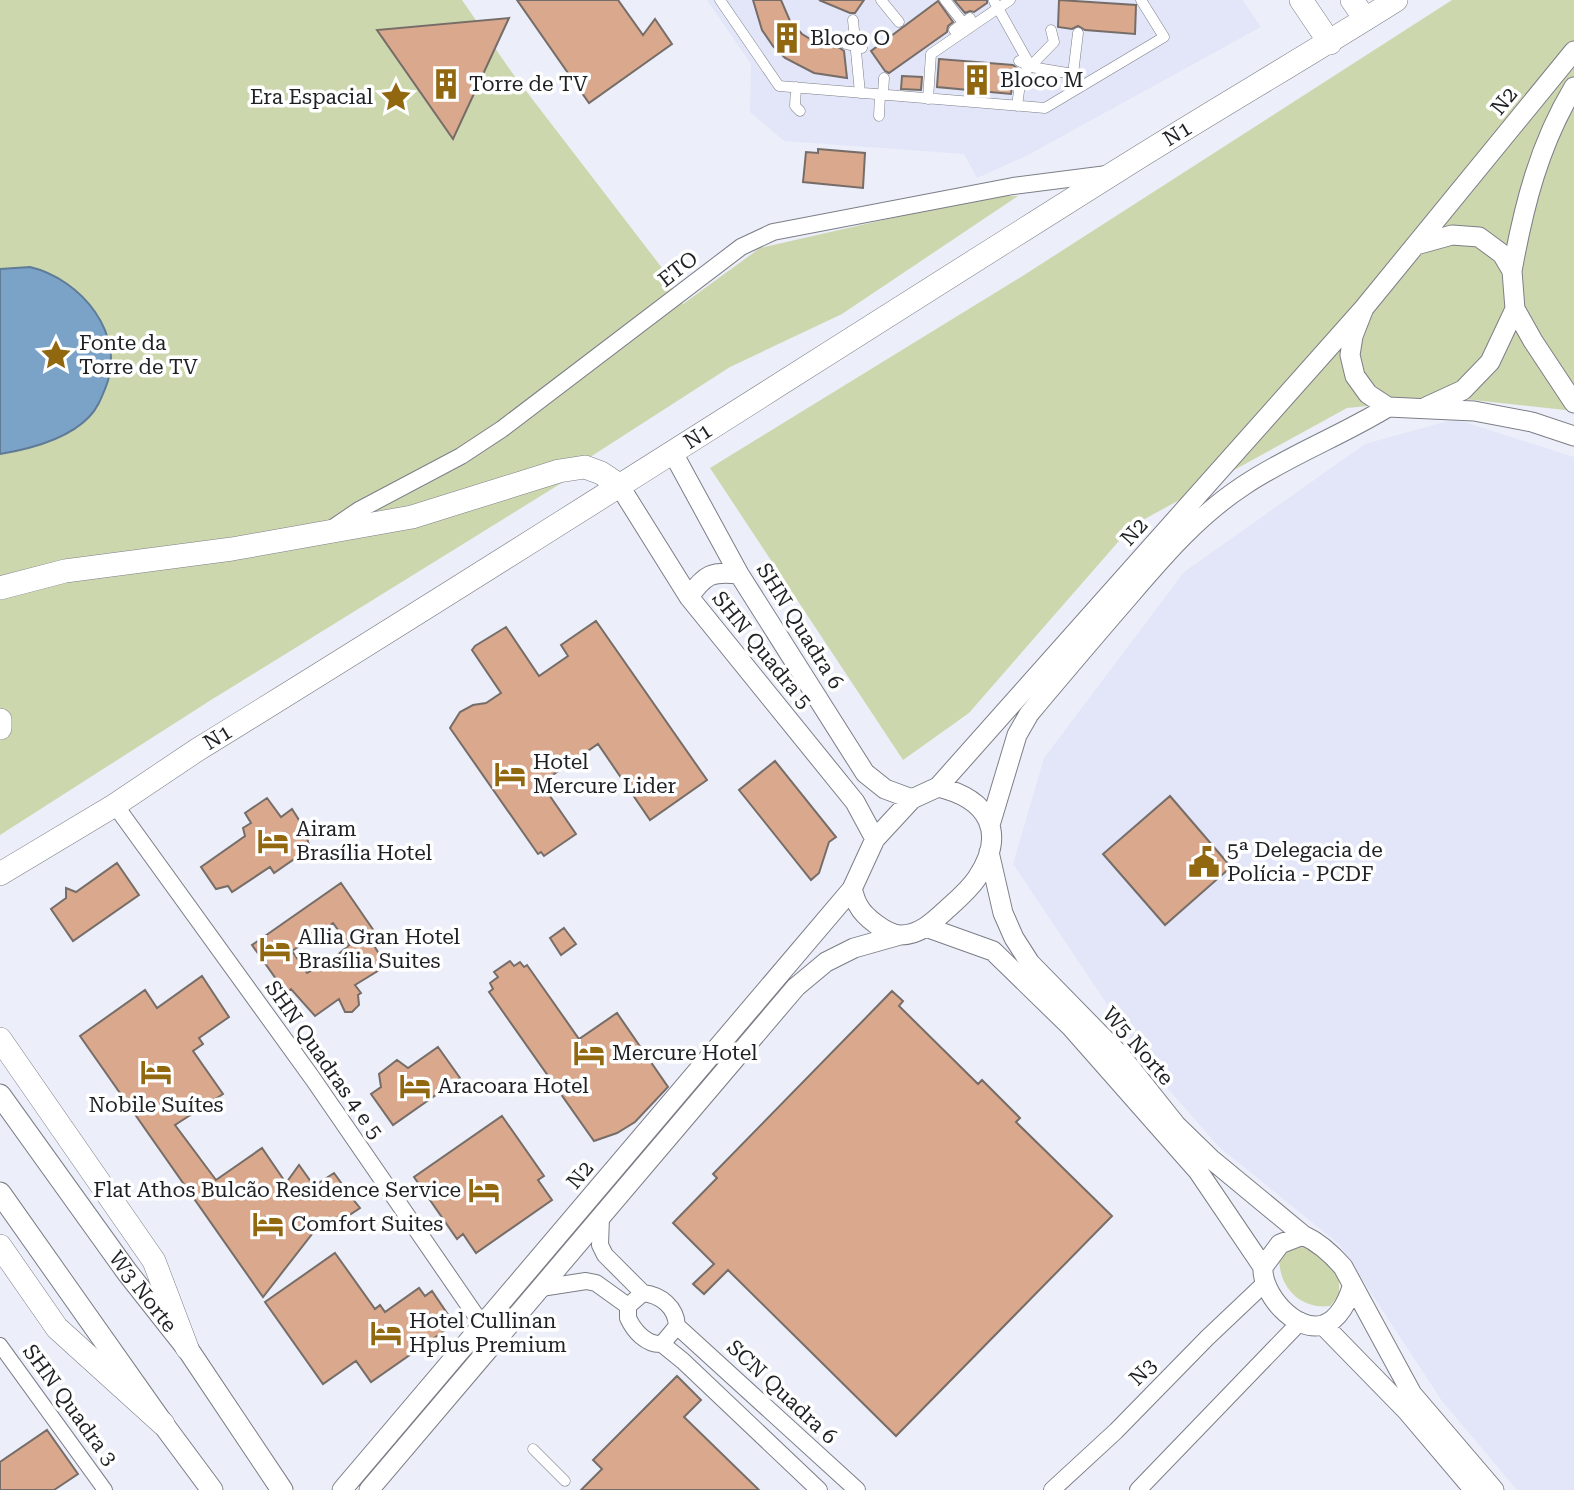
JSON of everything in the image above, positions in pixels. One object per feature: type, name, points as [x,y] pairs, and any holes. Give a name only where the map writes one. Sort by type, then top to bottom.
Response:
[{"type":"highway","points":[[1301,0],[1330,43]]},
{"type":"highway","points":[[1352,0],[1365,19]]},
{"type":"highway","name":"N1","points":[[0,874],[116,805],[197,750],[1208,114],[1330,43],[1396,0]]},
{"type":"highway","points":[[0,588],[65,571],[232,550],[412,517],[559,471],[584,467],[601,473],[620,485]]},
{"type":"highway","points":[[0,720],[0,727]]},
{"type":"highway","points":[[0,1040],[154,1261],[187,1349]]},
{"type":"highway","points":[[0,1246],[57,1328],[163,1424]]},
{"type":"main road","name":"N2","points":[[1416,245],[1574,51]]},
{"type":"main road","points":[[1574,87],[1558,114],[1538,161],[1523,211],[1512,271],[1515,309],[1574,403]]},
{"type":"main road","points":[[1512,271],[1502,254],[1479,237],[1452,235],[1416,245],[1364,307],[1353,335],[1350,355],[1355,376],[1368,394],[1388,407],[1474,411],[1532,422],[1574,436]]},
{"type":"main road","name":"N2","points":[[939,787],[1364,307]]},
{"type":"main road","points":[[1422,408],[1464,390],[1490,362],[1515,309]]},
{"type":"main road","name":"N2","points":[[990,825],[1017,735],[1029,715],[1174,544],[1207,513],[1243,486],[1292,457],[1360,425],[1388,407]]},
{"type":"main road","name":"SHN Quadra 6","points":[[673,453],[739,574],[865,773],[885,789],[912,799]]},
{"type":"main road","name":"SHN Quadra 5","points":[[620,485],[689,597],[855,803],[875,839]]},
{"type":"main road","points":[[689,597],[698,583],[712,573],[739,574]]},
{"type":"main road","points":[[939,787],[956,791],[973,800],[985,811],[990,825],[989,852],[977,878],[960,897],[926,928],[900,935],[881,927],[863,912],[852,889],[875,839],[912,799],[939,787]]},
{"type":"main road","name":"W5 Norte","points":[[989,852],[1003,913],[1014,938],[1030,963],[1121,1056],[1176,1125],[1211,1159],[1303,1235]]},
{"type":"main road","name":"N2","points":[[369,1490],[489,1334],[852,889]]},
{"type":"main road","name":"W5 Norte","points":[[926,928],[993,951],[1071,1027],[1198,1171],[1264,1276]]},
{"type":"main road","name":"N2","points":[[342,1490],[489,1334],[541,1288],[796,987],[826,962],[854,948],[900,935]]},
{"type":"main road","name":"W3 Norte","points":[[0,1096],[127,1272],[187,1349],[282,1490]]},
{"type":"main road","points":[[0,1193],[212,1490]]},
{"type":"main road","points":[[1475,1490],[1407,1411],[1323,1325],[1301,1321],[1273,1301],[1264,1276],[1280,1244],[1303,1235],[1318,1242],[1343,1267],[1412,1394],[1493,1490]]},
{"type":"main road","points":[[1323,1325],[1332,1320],[1348,1301],[1352,1287]]},
{"type":"street","points":[[720,0],[779,86],[928,99],[977,108],[1045,108],[1164,37],[1140,1]]},
{"type":"street","points":[[881,0],[899,22]]},
{"type":"street","points":[[945,0],[963,25]]},
{"type":"street","points":[[928,99],[931,54],[963,25],[996,4],[1010,0]]},
{"type":"street","points":[[996,4],[1031,67]]},
{"type":"street","points":[[853,20],[860,93]]},
{"type":"street","points":[[1017,106],[1021,76],[1054,42],[1051,30]]},
{"type":"street","points":[[1078,33],[1073,74],[1081,86]]},
{"type":"street","points":[[1019,61],[1031,67],[1073,74]]},
{"type":"street","points":[[879,116],[884,78]]},
{"type":"street","points":[[796,86],[795,106],[800,111]]},
{"type":"street","name":"ETO","points":[[323,534],[359,510],[461,456],[502,429],[741,247],[773,232],[1013,186],[1114,173]]},
{"type":"street","name":"SHN Quadras 4 e 5","points":[[116,805],[313,1079],[489,1334]]},
{"type":"street","points":[[601,1217],[600,1245],[605,1255],[643,1293],[654,1294],[670,1307],[677,1318],[677,1326],[662,1344],[654,1345],[643,1338],[628,1318],[628,1306],[643,1293]]},
{"type":"street","name":"N3","points":[[1052,1490],[1116,1431],[1264,1276]]},
{"type":"street","points":[[541,1288],[586,1281],[596,1283],[628,1306]]},
{"type":"street","points":[[1138,1490],[1301,1321]]},
{"type":"street","name":"SCN Quadra 6","points":[[677,1326],[857,1490]]},
{"type":"street","points":[[662,1344],[819,1490]]},
{"type":"street","name":"SHN Quadra 3","points":[[0,1345],[105,1490]]},
{"type":"street","points":[[533,1449],[565,1481]]},
{"type":"shaded area","points":[[707,0],[1243,0],[1261,27],[1028,155],[977,178],[964,154],[784,141],[750,112],[751,64]]},
{"type":"shaded area","points":[[1455,419],[1574,457],[1574,1490],[1517,1490],[1442,1401],[1339,1244],[1219,1147],[1150,1068],[1013,864],[1044,758],[1184,572],[1365,444]]},
{"type":"green space","name":"Torre de TV","points":[[0,0],[462,0],[513,74],[669,277],[665,280],[683,304],[760,248],[989,196],[1018,196],[842,314],[730,367],[553,481],[581,471],[211,700],[0,835]]},
{"type":"green space","points":[[1452,0],[1574,0],[1574,411],[1454,398],[1347,408],[1132,526],[969,713],[903,760],[710,468],[1021,277]]},
{"type":"green space","points":[[1293,1243],[1310,1244],[1339,1274],[1339,1295],[1330,1306],[1318,1306],[1298,1299],[1285,1283],[1279,1262],[1280,1251]]},
{"type":"water","name":"Fonte da Torre de TV","points":[[30,267],[49,273],[66,284],[95,312],[105,330],[110,349],[110,369],[98,404],[80,425],[48,442],[0,454],[0,269]]},
{"type":"building","points":[[517,0],[618,0],[643,35],[655,19],[672,44],[589,103]]},
{"type":"building","name":"Bloco O","points":[[753,0],[781,0],[790,21],[802,34],[820,45],[844,51],[847,78],[814,73],[785,58],[762,30]]},
{"type":"building","points":[[819,0],[864,0],[855,13],[850,13]]},
{"type":"building","points":[[954,0],[987,0],[987,3],[974,12],[965,13]]},
{"type":"building","points":[[1059,0],[1136,5],[1135,34],[1085,30],[1078,26],[1072,29],[1058,27]]},
{"type":"building","points":[[938,1],[953,22],[948,26],[947,32],[889,73],[885,71],[871,51]]},
{"type":"building","name":"Torre de TV","points":[[509,18],[453,139],[377,30]]},
{"type":"building","name":"Bloco M","points":[[939,59],[1013,65],[1018,69],[1014,75],[1011,94],[937,87]]},
{"type":"building","points":[[902,76],[922,77],[921,90],[901,89]]},
{"type":"building","points":[[818,149],[865,153],[863,188],[803,182],[806,152],[818,153]]},
{"type":"building","points":[[596,621],[707,780],[650,820],[598,744],[541,783],[576,834],[544,856],[541,852],[538,854],[450,728],[460,712],[473,705],[486,703],[501,693],[472,650],[475,646],[506,627],[539,676],[568,656],[561,645]]},
{"type":"building","points":[[775,761],[836,837],[829,842],[819,873],[811,880],[739,790]]},
{"type":"building","name":"5ª Delegacia de Polícia - PCDF","points":[[1170,796],[1231,867],[1165,925],[1103,854]]},
{"type":"building","name":"Airam Brasília Hotel","points":[[267,798],[281,817],[292,809],[304,828],[310,848],[274,873],[270,867],[232,892],[228,886],[216,889],[201,867],[245,836],[243,828],[251,823],[245,813]]},
{"type":"building","points":[[117,863],[139,895],[73,941],[51,909],[66,898],[66,888],[76,892]]},
{"type":"building","name":"Allia Gran Hotel Brasília Suites","points":[[341,883],[374,931],[368,935],[386,966],[355,985],[361,993],[358,995],[359,1005],[352,1012],[345,1012],[339,999],[315,1016],[291,989],[286,993],[252,945]],"holes":[[[333,923],[349,945],[333,959],[307,973],[292,951]]]},
{"type":"building","points":[[564,928],[576,944],[561,955],[550,938]]},
{"type":"building","name":"Mercure Hotel","points":[[510,961],[514,966],[520,962],[524,967],[527,965],[579,1039],[617,1013],[668,1087],[635,1122],[617,1133],[594,1141],[489,992],[493,989],[490,983],[498,977],[494,972]]},
{"type":"building","points":[[202,976],[229,1017],[199,1038],[203,1044],[193,1051],[223,1094],[175,1125],[216,1180],[262,1148],[286,1183],[299,1165],[314,1186],[334,1173],[342,1184],[349,1187],[352,1198],[360,1208],[316,1229],[263,1297],[80,1036],[145,990],[157,1008]]},
{"type":"building","points":[[892,991],[903,1001],[899,1006],[978,1084],[982,1080],[1020,1118],[1016,1122],[1112,1216],[896,1436],[728,1270],[704,1294],[693,1284],[714,1264],[673,1223],[717,1178],[713,1174]]},
{"type":"building","name":"Aracoara Hotel","points":[[438,1047],[460,1078],[393,1125],[371,1094],[381,1087],[379,1074],[397,1060],[408,1068]]},
{"type":"building","name":"Flat Athos Bulcão Residence Service","points":[[502,1116],[544,1176],[538,1180],[552,1200],[476,1253],[463,1234],[457,1239],[414,1177]]},
{"type":"building","points":[[335,1253],[375,1309],[380,1305],[385,1312],[419,1288],[425,1296],[432,1291],[451,1319],[444,1324],[447,1329],[371,1382],[356,1361],[323,1384],[265,1302]]},
{"type":"building","points":[[677,1376],[701,1400],[684,1417],[759,1490],[581,1490],[602,1469],[593,1460]]},
{"type":"building","points":[[47,1430],[78,1474],[54,1490],[0,1490],[0,1462]]},
{"type":"place","name":"Bloco O","points":[[787,38]]},
{"type":"place","name":"Bloco M","points":[[977,80]]},
{"type":"place","name":"Torre de TV","points":[[446,84]]},
{"type":"place","name":"Era Espacial","points":[[396,97]]},
{"type":"place","name":"Fonte da Torre de TV","points":[[56,355]]},
{"type":"place","name":"Hotel Mercure Lider","points":[[510,774]]},
{"type":"place","name":"Airam Brasília Hotel","points":[[273,841]]},
{"type":"place","name":"5ª Delegacia de Polícia - PCDF","points":[[1204,862]]},
{"type":"place","name":"Allia Gran Hotel Brasília Suites","points":[[275,949]]},
{"type":"place","name":"Mercure Hotel","points":[[589,1053]]},
{"type":"place","name":"Nobile Suítes","points":[[156,1072]]},
{"type":"place","name":"Aracoara Hotel","points":[[415,1086]]},
{"type":"place","name":"Flat Athos Bulcão Residence Service","points":[[484,1190]]},
{"type":"place","name":"Comfort Suites","points":[[268,1224]]},
{"type":"place","name":"Hotel Cullinan Hplus Premium","points":[[386,1333]]}]
